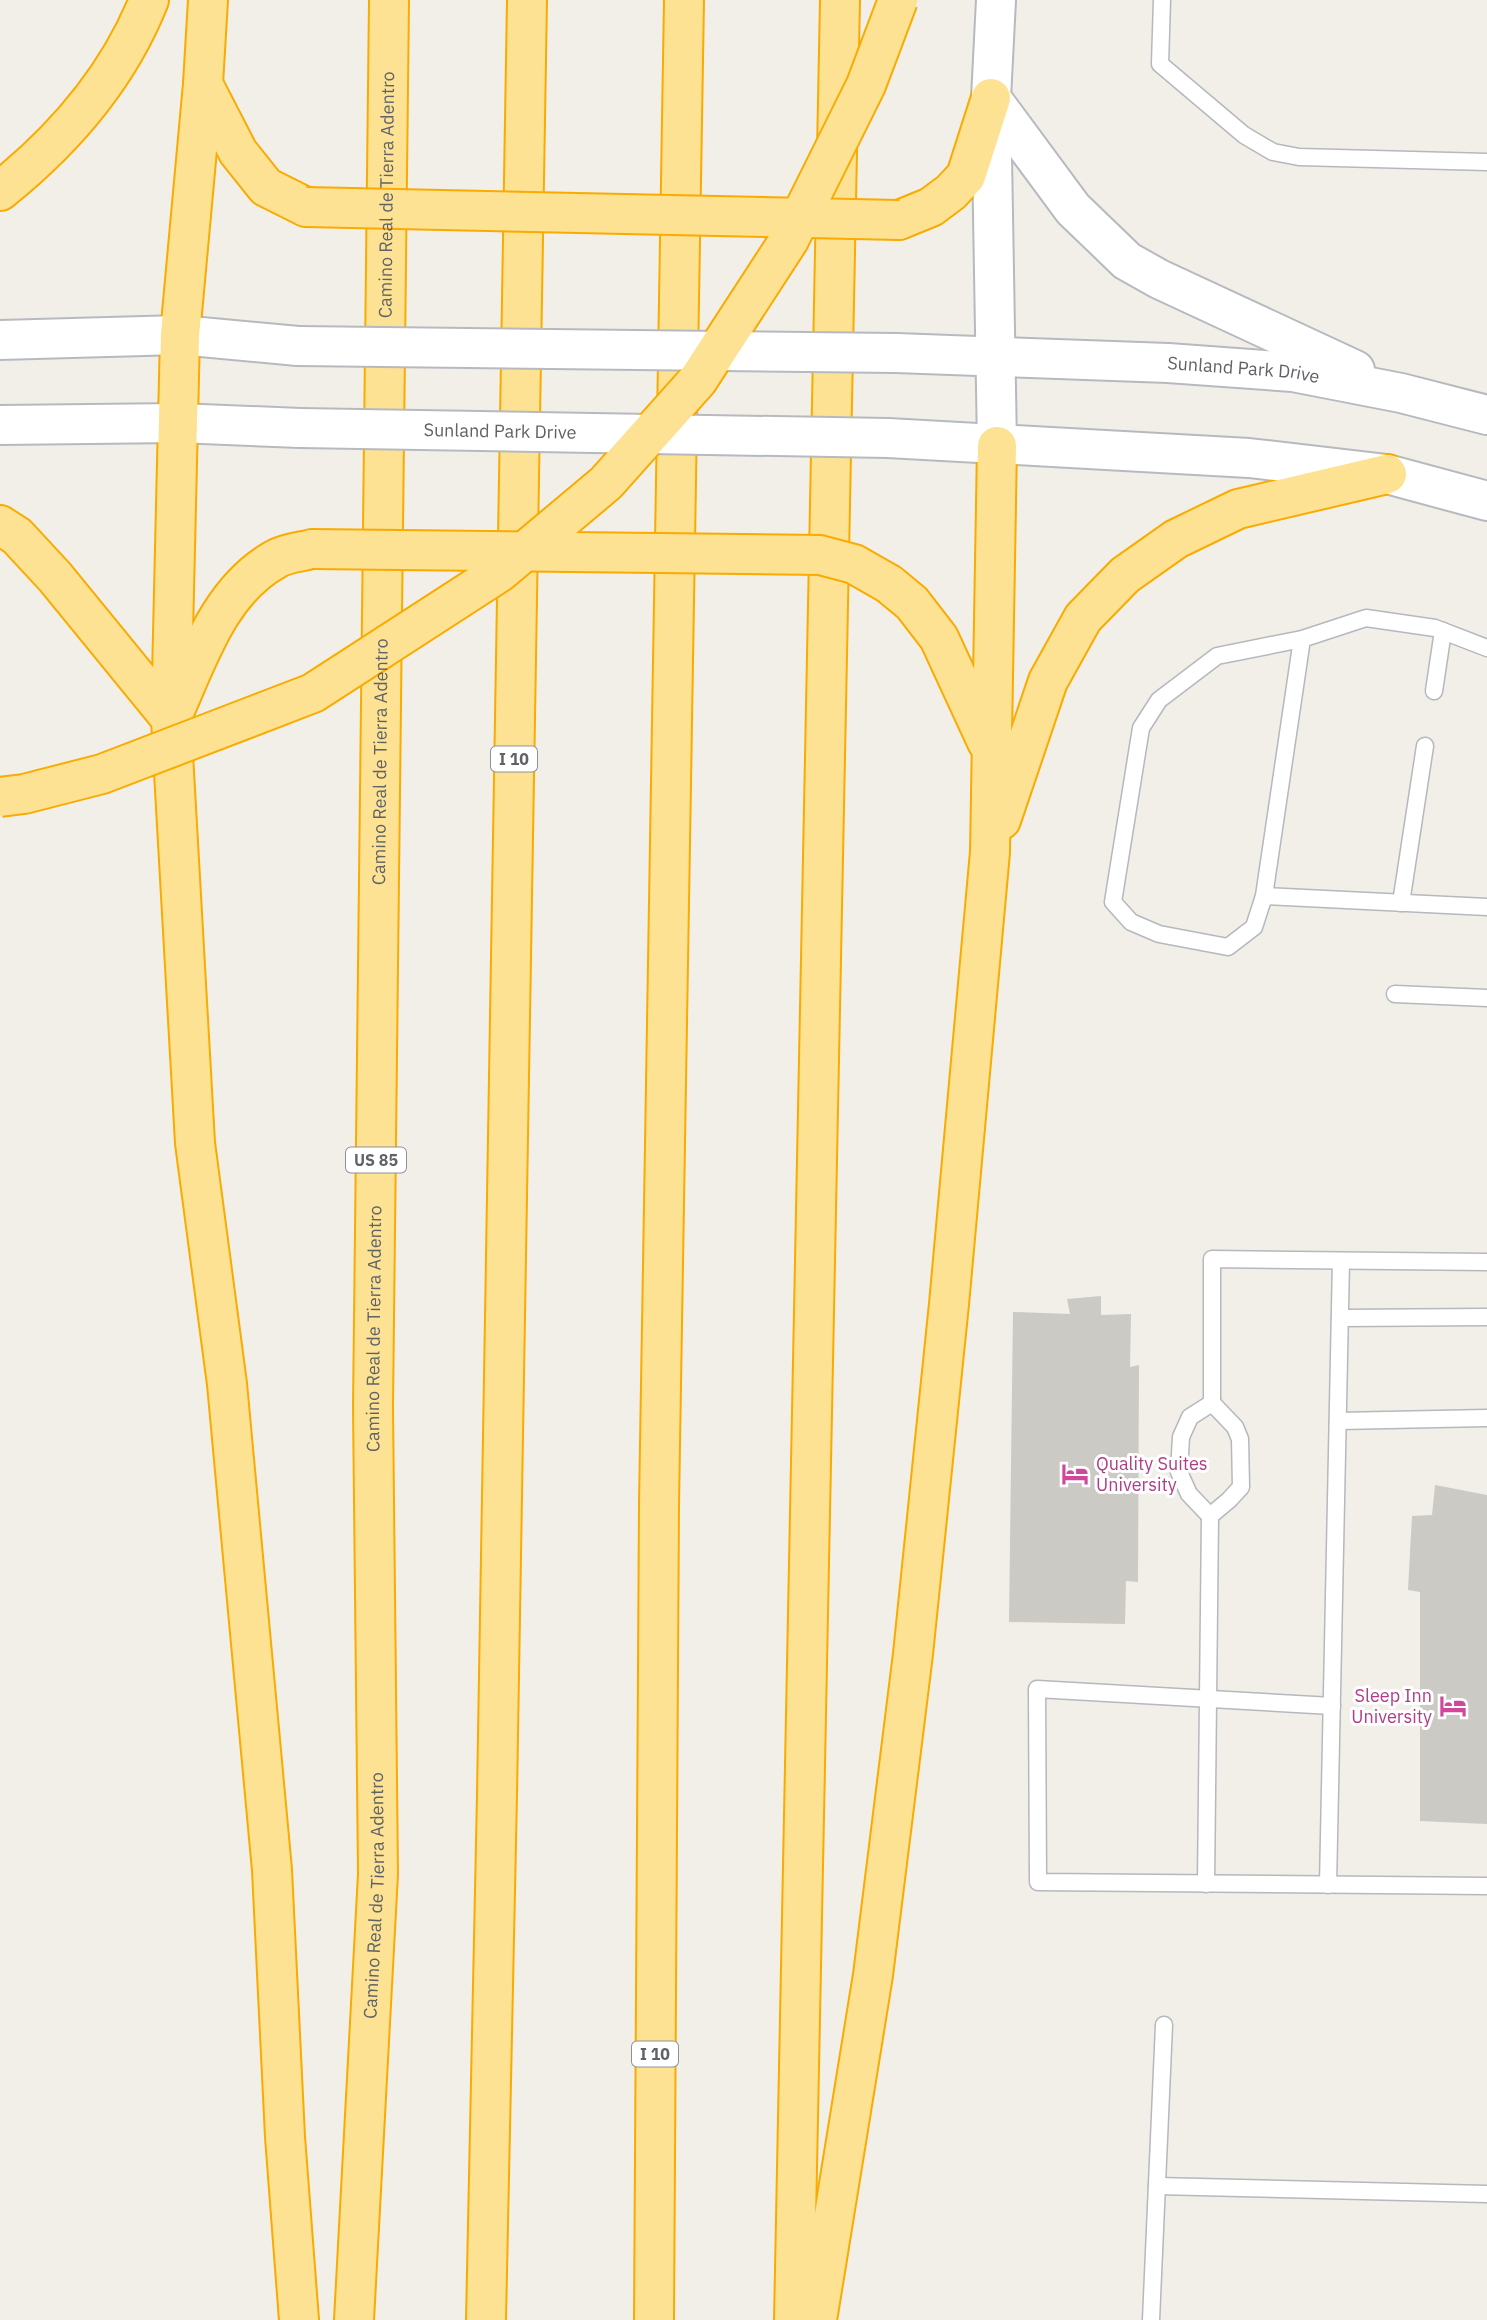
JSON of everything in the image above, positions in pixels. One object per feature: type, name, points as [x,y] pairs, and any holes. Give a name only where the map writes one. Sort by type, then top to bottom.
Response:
[{"type":"highway","points":[[0,191],[30,167],[68,129],[101,89],[125,50],[149,0]]},
{"type":"highway","points":[[208,0],[180,335],[171,719],[195,1143],[227,1384],[272,1870],[285,2137],[299,2320]]},
{"type":"highway","name":"Camino Real de Tierra Adentro","points":[[354,2320],[378,1874],[373,1407],[389,0]]},
{"type":"highway","name":"I 10","points":[[486,2320],[527,0]]},
{"type":"highway","name":"I 10","points":[[654,2320],[659,1506],[684,0]]},
{"type":"highway","points":[[794,2320],[840,0]]},
{"type":"highway","points":[[0,797],[24,794],[102,774],[313,693],[500,572],[606,483],[698,380],[789,240],[866,85],[898,0]]},
{"type":"highway","points":[[203,83],[238,152],[266,187],[306,207],[899,220],[931,207],[966,176],[991,98]]},
{"type":"highway","points":[[817,2320],[873,1975],[913,1654],[951,1276],[990,852],[997,446]]},
{"type":"highway","points":[[990,852],[1048,681],[1083,618],[1125,575],[1176,539],[1238,509],[1387,474]]},
{"type":"highway","points":[[0,525],[18,536],[55,576],[171,719]]},
{"type":"highway","points":[[171,719],[218,617],[246,580],[277,557],[312,549],[820,555],[854,564],[889,584],[912,603],[939,638],[990,751]]},
{"type":"main road","points":[[996,0],[991,98],[997,446]]},
{"type":"main road","points":[[991,98],[1073,209],[1127,261],[1159,279],[1401,393]]},
{"type":"main road","name":"Sunland Park Drive","points":[[0,340],[180,335],[298,346],[895,353],[1168,363],[1293,372],[1401,393],[1487,415]]},
{"type":"main road","name":"Sunland Park Drive","points":[[0,425],[178,423],[300,428],[888,438],[1249,458],[1387,474],[1487,501]]},
{"type":"lane","points":[[1162,0],[1160,64],[1244,135],[1273,152],[1299,156],[1487,162]]},
{"type":"lane","points":[[1303,639],[1264,896],[1254,927],[1228,947],[1159,934],[1131,922],[1113,902],[1141,728],[1159,700],[1217,656],[1303,639],[1366,618],[1443,631],[1487,648]]},
{"type":"lane","points":[[1434,691],[1443,631]]},
{"type":"lane","points":[[1401,903],[1425,746]]},
{"type":"lane","points":[[1264,896],[1487,907]]},
{"type":"lane","points":[[1395,994],[1487,998]]},
{"type":"lane","points":[[1210,1516],[1241,1487],[1240,1439],[1235,1427],[1212,1403],[1212,1259],[1487,1262]]},
{"type":"lane","points":[[1328,1885],[1341,1261]]},
{"type":"lane","points":[[1340,1318],[1487,1317]]},
{"type":"lane","points":[[1206,1884],[1210,1516],[1189,1494],[1179,1472],[1181,1437],[1190,1417],[1212,1403]]},
{"type":"lane","points":[[1338,1420],[1487,1418]]},
{"type":"lane","points":[[1332,1706],[1037,1689],[1038,1882],[1487,1886]]},
{"type":"lane","points":[[1151,2320],[1164,2025]]},
{"type":"lane","points":[[1157,2186],[1487,2194]]},
{"type":"building","name":"Quality Suites University","points":[[1101,1296],[1101,1315],[1131,1314],[1130,1367],[1139,1365],[1138,1582],[1126,1581],[1125,1624],[1009,1622],[1013,1312],[1070,1314],[1067,1299]]},
{"type":"building","name":"Sleep Inn University","points":[[1435,1485],[1487,1495],[1487,1824],[1420,1821],[1420,1592],[1408,1590],[1412,1516],[1432,1515]]},
{"type":"place","name":"Quality Suites University","points":[[1075,1474]]},
{"type":"place","name":"Sleep Inn University","points":[[1453,1706]]}]
